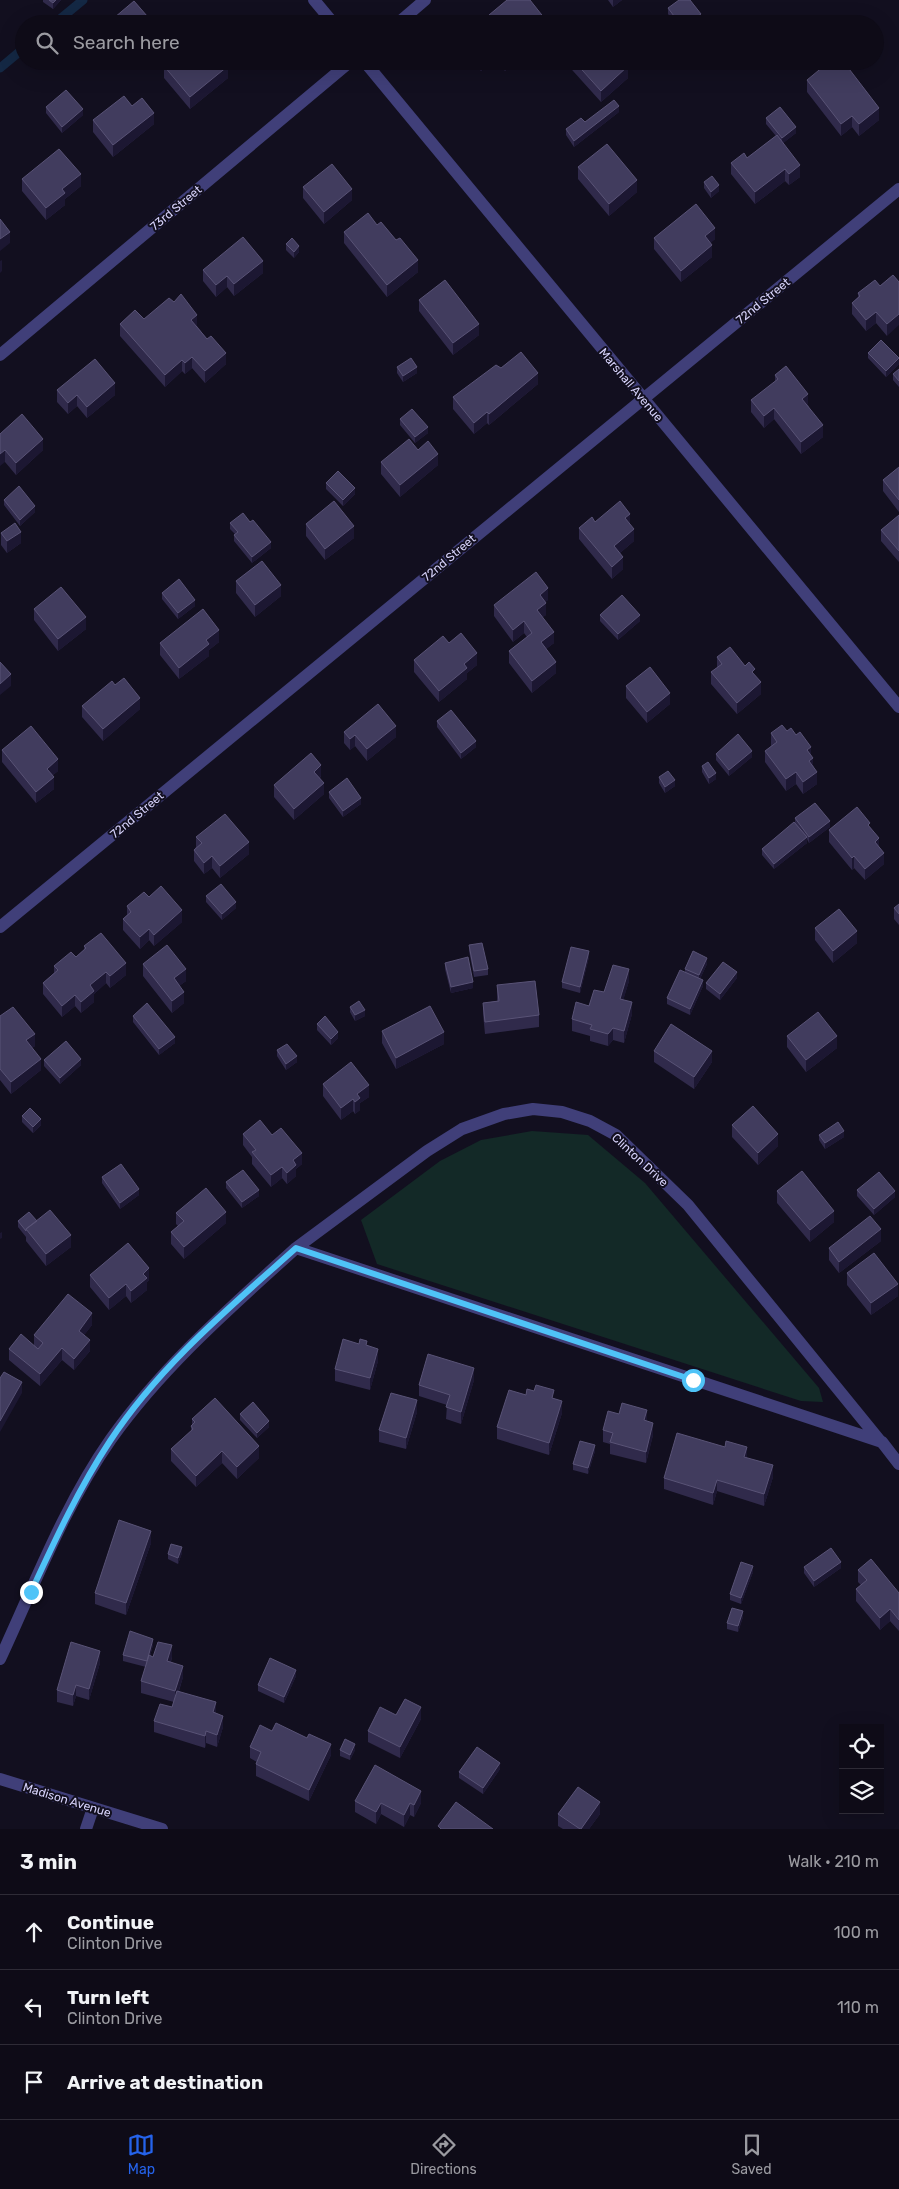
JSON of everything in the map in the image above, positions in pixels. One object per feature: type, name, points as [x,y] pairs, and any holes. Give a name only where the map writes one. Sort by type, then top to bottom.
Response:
[{"type":"street","points":[[314,0],[326,15]]},
{"type":"street","points":[[407,15],[425,0]]},
{"type":"street","name":"73rd Street","points":[[0,355],[341,70]]},
{"type":"street","name":"Marshall Avenue","points":[[371,70],[899,707]]},
{"type":"street","name":"72nd Street","points":[[0,927],[899,189]]},
{"type":"street","name":"Clinton Drive","points":[[0,1660],[71,1507],[110,1440],[179,1356],[296,1248],[427,1151],[462,1129],[504,1114],[533,1109],[562,1112],[590,1121],[616,1135],[688,1205],[899,1464]]},
{"type":"street","points":[[296,1248],[882,1442]]},
{"type":"street","name":"Madison Avenue","points":[[0,1779],[162,1829]]},
{"type":"street","points":[[86,1829],[93,1808]]},
{"type":"green space","points":[[532,1131],[588,1135],[645,1183],[819,1388],[823,1402],[801,1401],[377,1264],[361,1220],[440,1161],[481,1140]]},
{"type":"building","points":[[507,0],[530,0],[542,15],[489,15]]},
{"type":"building","points":[[679,0],[690,0],[701,14],[673,15],[668,8]]},
{"type":"building","points":[[134,1],[146,15],[117,15]]},
{"type":"building","points":[[167,70],[223,70],[190,97]]},
{"type":"building","points":[[582,70],[624,70],[601,91]]},
{"type":"building","points":[[819,70],[850,70],[879,108],[859,124],[852,116],[841,124],[807,80]]},
{"type":"building","points":[[66,90],[83,109],[62,127],[46,107]]},
{"type":"building","points":[[124,96],[132,106],[142,98],[154,113],[113,145],[93,120]]},
{"type":"building","points":[[614,100],[619,106],[574,141],[566,129],[581,118],[585,122]]},
{"type":"building","points":[[780,107],[796,127],[782,138],[766,118]]},
{"type":"building","points":[[777,135],[800,165],[789,174],[785,169],[755,192],[731,163],[744,153],[747,158]]},
{"type":"building","points":[[607,144],[637,180],[609,204],[578,167]]},
{"type":"building","points":[[59,149],[81,174],[62,189],[65,193],[46,208],[22,179]]},
{"type":"building","points":[[332,164],[352,189],[324,212],[303,187]]},
{"type":"building","points":[[712,176],[719,185],[711,192],[704,182]]},
{"type":"building","points":[[696,204],[715,228],[705,236],[712,245],[681,271],[654,238]]},
{"type":"building","points":[[368,213],[377,225],[381,222],[396,240],[400,238],[418,260],[387,285],[344,232]]},
{"type":"building","points":[[0,219],[10,232],[0,239]]},
{"type":"building","points":[[243,237],[263,261],[234,284],[227,276],[216,285],[203,270]]},
{"type":"building","points":[[292,238],[299,246],[294,252],[286,244]]},
{"type":"building","points":[[893,275],[899,282],[899,314],[887,324],[876,312],[866,320],[852,303],[860,296],[858,293],[875,280],[880,286]]},
{"type":"building","points":[[445,280],[479,324],[453,343],[419,300]]},
{"type":"building","points":[[181,294],[197,315],[191,320],[207,339],[211,336],[226,353],[205,371],[192,357],[185,363],[182,360],[165,375],[120,324],[135,310],[144,319],[169,298],[174,302]]},
{"type":"building","points":[[881,340],[899,358],[886,371],[868,353]]},
{"type":"building","points":[[521,352],[538,373],[489,414],[487,412],[474,423],[453,397],[496,365],[501,368]]},
{"type":"building","points":[[411,358],[417,367],[403,376],[397,367]]},
{"type":"building","points":[[95,359],[115,383],[87,407],[77,395],[68,403],[57,390]]},
{"type":"building","points":[[786,366],[808,394],[802,399],[823,425],[801,442],[774,408],[764,416],[751,400],[778,379],[775,375]]},
{"type":"building","points":[[899,369],[899,381],[893,374]]},
{"type":"building","points":[[412,409],[428,427],[415,437],[400,419]]},
{"type":"building","points":[[22,414],[43,439],[16,463],[5,450],[0,454],[0,434]]},
{"type":"building","points":[[409,439],[418,450],[428,441],[438,454],[400,485],[381,462]]},
{"type":"building","points":[[899,467],[899,500],[883,480]]},
{"type":"building","points":[[338,471],[355,488],[343,500],[326,483]]},
{"type":"building","points":[[19,486],[35,506],[20,520],[4,500]]},
{"type":"building","points":[[334,501],[354,526],[325,549],[306,524]]},
{"type":"building","points":[[620,501],[630,514],[625,518],[634,529],[614,546],[623,557],[612,567],[579,528],[592,517],[595,522]]},
{"type":"building","points":[[243,513],[250,522],[253,520],[271,542],[252,557],[234,535],[238,532],[230,523]]},
{"type":"building","points":[[899,515],[899,551],[881,530]]},
{"type":"building","points":[[15,523],[21,532],[7,541],[1,533]]},
{"type":"building","points":[[262,561],[281,585],[255,605],[236,581]]},
{"type":"building","points":[[536,572],[548,588],[540,595],[546,603],[537,610],[554,632],[541,642],[556,662],[532,681],[509,651],[532,633],[524,621],[513,630],[494,605]]},
{"type":"building","points":[[179,579],[195,600],[178,613],[162,593]]},
{"type":"building","points":[[61,587],[86,617],[58,639],[34,609]]},
{"type":"building","points":[[622,595],[640,615],[618,634],[600,615]]},
{"type":"building","points":[[203,609],[219,630],[206,640],[209,644],[179,668],[160,643]]},
{"type":"building","points":[[461,633],[477,653],[464,664],[467,668],[439,691],[414,660],[443,636],[449,643]]},
{"type":"building","points":[[730,647],[745,666],[749,662],[755,669],[752,672],[761,682],[737,703],[711,672],[722,664],[717,657]]},
{"type":"building","points":[[0,662],[11,674],[0,684]]},
{"type":"building","points":[[650,667],[670,693],[647,712],[626,686]]},
{"type":"building","points":[[124,678],[140,698],[103,729],[82,706],[112,681],[115,685]]},
{"type":"building","points":[[378,704],[396,726],[367,749],[355,735],[350,739],[344,732]]},
{"type":"building","points":[[451,710],[476,741],[461,753],[437,721]]},
{"type":"building","points":[[782,725],[787,731],[791,728],[796,735],[800,732],[811,747],[807,750],[813,758],[809,761],[817,772],[803,782],[796,772],[786,779],[765,751],[777,742],[771,733]]},
{"type":"building","points":[[31,726],[58,759],[47,769],[54,777],[36,792],[2,750]]},
{"type":"building","points":[[738,734],[752,751],[729,770],[716,754]]},
{"type":"building","points":[[311,753],[321,765],[314,772],[324,783],[294,809],[274,785]]},
{"type":"building","points":[[708,762],[716,773],[709,778],[702,766]]},
{"type":"building","points":[[668,771],[675,780],[665,787],[659,777]]},
{"type":"building","points":[[347,778],[361,798],[343,811],[329,792]]},
{"type":"building","points":[[815,803],[830,821],[809,837],[795,818]]},
{"type":"building","points":[[857,807],[879,838],[875,842],[884,853],[865,869],[854,856],[852,858],[829,830]]},
{"type":"building","points":[[225,814],[249,842],[220,866],[212,856],[204,863],[194,850],[202,843],[196,837]]},
{"type":"building","points":[[794,822],[807,837],[774,864],[762,849]]},
{"type":"building","points":[[221,884],[236,902],[222,914],[206,896]]},
{"type":"building","points":[[161,886],[182,910],[154,935],[149,929],[140,937],[123,919],[131,912],[127,906],[144,892],[149,897]]},
{"type":"building","points":[[899,904],[899,914],[894,908]]},
{"type":"building","points":[[839,909],[857,931],[833,951],[815,928]]},
{"type":"building","points":[[101,933],[126,963],[110,976],[106,972],[90,985],[94,991],[81,1002],[75,995],[62,1006],[43,983],[58,970],[54,966],[71,952],[76,957],[86,948],[84,946]]},
{"type":"building","points":[[482,943],[488,969],[474,971],[469,945]]},
{"type":"building","points":[[167,945],[186,969],[174,978],[184,992],[172,1001],[143,964]]},
{"type":"building","points":[[571,947],[589,951],[580,987],[562,982]]},
{"type":"building","points":[[693,951],[707,958],[699,975],[685,969]]},
{"type":"building","points":[[468,957],[473,982],[451,987],[445,963]]},
{"type":"building","points":[[723,962],[737,972],[720,994],[706,983]]},
{"type":"building","points":[[613,965],[629,969],[620,999],[632,1002],[624,1031],[613,1028],[608,1034],[590,1029],[592,1025],[572,1019],[576,1002],[589,1006],[594,990],[604,992]]},
{"type":"building","points":[[680,970],[703,980],[690,1009],[667,998]]},
{"type":"building","points":[[535,981],[539,1015],[485,1022],[483,1003],[499,1001],[497,985]]},
{"type":"building","points":[[359,1001],[365,1010],[355,1015],[350,1007]]},
{"type":"building","points":[[147,1003],[175,1037],[159,1049],[133,1016]]},
{"type":"building","points":[[430,1006],[444,1032],[396,1058],[382,1031]]},
{"type":"building","points":[[13,1007],[35,1034],[26,1040],[41,1059],[11,1082],[0,1069],[0,1016]]},
{"type":"building","points":[[818,1012],[837,1036],[806,1060],[787,1036]]},
{"type":"building","points":[[325,1016],[338,1032],[331,1039],[317,1024]]},
{"type":"building","points":[[671,1024],[712,1051],[694,1077],[654,1051]]},
{"type":"building","points":[[66,1041],[81,1059],[60,1078],[44,1060]]},
{"type":"building","points":[[287,1044],[297,1056],[286,1064],[277,1050]]},
{"type":"building","points":[[351,1062],[369,1085],[357,1094],[360,1098],[355,1102],[353,1099],[341,1108],[323,1084]]},
{"type":"building","points":[[753,1106],[778,1134],[758,1153],[732,1125]]},
{"type":"building","points":[[30,1108],[41,1119],[33,1127],[22,1116]]},
{"type":"building","points":[[260,1120],[272,1135],[281,1128],[302,1153],[293,1160],[296,1165],[287,1173],[282,1167],[271,1175],[252,1152],[256,1150],[243,1134]]},
{"type":"building","points":[[838,1122],[844,1131],[825,1143],[819,1135]]},
{"type":"building","points":[[121,1164],[139,1189],[120,1203],[102,1177]]},
{"type":"building","points":[[243,1170],[259,1190],[242,1202],[226,1182]]},
{"type":"building","points":[[802,1171],[834,1211],[810,1230],[777,1191]]},
{"type":"building","points":[[879,1172],[895,1191],[874,1209],[857,1190]]},
{"type":"building","points":[[206,1188],[226,1212],[184,1247],[171,1232],[184,1221],[176,1213]]},
{"type":"building","points":[[50,1210],[71,1235],[46,1254],[26,1229]]},
{"type":"building","points":[[29,1212],[37,1221],[26,1231],[18,1221]]},
{"type":"building","points":[[870,1216],[881,1229],[839,1262],[829,1248]]},
{"type":"building","points":[[128,1243],[149,1268],[143,1274],[147,1278],[131,1291],[126,1284],[109,1298],[90,1275]]},
{"type":"building","points":[[874,1253],[898,1284],[871,1303],[847,1273]]},
{"type":"building","points":[[68,1294],[92,1313],[79,1331],[90,1340],[74,1359],[62,1348],[40,1374],[9,1349],[21,1334],[38,1349],[43,1343],[34,1335]]},
{"type":"building","points":[[343,1339],[359,1344],[360,1339],[367,1341],[366,1345],[378,1349],[370,1378],[335,1369]]},
{"type":"building","points":[[428,1354],[474,1368],[461,1412],[446,1407],[450,1395],[419,1385]]},
{"type":"building","points":[[4,1372],[22,1382],[0,1421],[0,1378]]},
{"type":"building","points":[[536,1385],[554,1390],[552,1398],[562,1401],[549,1443],[497,1427],[509,1390],[526,1395],[527,1389],[534,1391]]},
{"type":"building","points":[[391,1393],[417,1400],[406,1438],[379,1430]]},
{"type":"building","points":[[215,1398],[259,1446],[237,1467],[222,1451],[196,1476],[171,1449],[193,1429],[191,1426],[195,1422],[192,1419]]},
{"type":"building","points":[[253,1402],[269,1421],[257,1433],[240,1414]]},
{"type":"building","points":[[622,1403],[647,1410],[644,1420],[653,1423],[646,1452],[610,1442],[613,1433],[603,1430],[608,1411],[619,1414]]},
{"type":"building","points":[[677,1433],[725,1447],[726,1441],[747,1447],[744,1457],[773,1465],[764,1494],[717,1480],[713,1493],[664,1478]]},
{"type":"building","points":[[580,1441],[595,1445],[588,1468],[573,1464]]},
{"type":"building","points":[[119,1520],[151,1531],[126,1603],[95,1593]]},
{"type":"building","points":[[171,1544],[182,1547],[178,1558],[168,1554]]},
{"type":"building","points":[[831,1548],[841,1562],[814,1581],[804,1567]]},
{"type":"building","points":[[871,1559],[899,1593],[899,1620],[890,1609],[880,1618],[856,1589],[867,1580],[858,1570]]},
{"type":"building","points":[[741,1562],[753,1566],[741,1598],[730,1594]]},
{"type":"building","points":[[732,1608],[743,1611],[738,1626],[727,1623]]},
{"type":"building","points":[[130,1631],[153,1639],[147,1661],[123,1655]]},
{"type":"building","points":[[71,1642],[100,1651],[89,1689],[76,1685],[73,1695],[57,1690]]},
{"type":"building","points":[[158,1642],[172,1645],[167,1661],[183,1666],[175,1691],[141,1681],[149,1655],[153,1657]]},
{"type":"building","points":[[270,1658],[296,1670],[284,1697],[258,1685]]},
{"type":"building","points":[[177,1691],[216,1702],[213,1712],[223,1716],[217,1735],[206,1731],[205,1736],[154,1721],[160,1704],[172,1707]]},
{"type":"building","points":[[405,1699],[421,1707],[400,1747],[368,1731],[380,1707],[396,1715]]},
{"type":"building","points":[[276,1723],[307,1738],[309,1734],[331,1744],[309,1790],[256,1764],[261,1752],[250,1747],[260,1725],[272,1731]]},
{"type":"building","points":[[345,1739],[355,1744],[350,1755],[340,1750]]},
{"type":"building","points":[[477,1747],[500,1763],[483,1788],[459,1772]]},
{"type":"building","points":[[375,1765],[421,1791],[414,1805],[410,1803],[404,1815],[381,1803],[376,1812],[355,1801]]},
{"type":"building","points":[[578,1787],[600,1802],[581,1829],[558,1814]]},
{"type":"building","points":[[456,1802],[493,1829],[441,1829],[438,1826]]},
{"type":"waterway","points":[[65,15],[83,0]]},
{"type":"waterway","points":[[0,68],[15,56]]},
{"type":"route","points":[[31,1592],[71,1507],[110,1440],[179,1356],[226,1310],[296,1248],[693,1380]]}]
